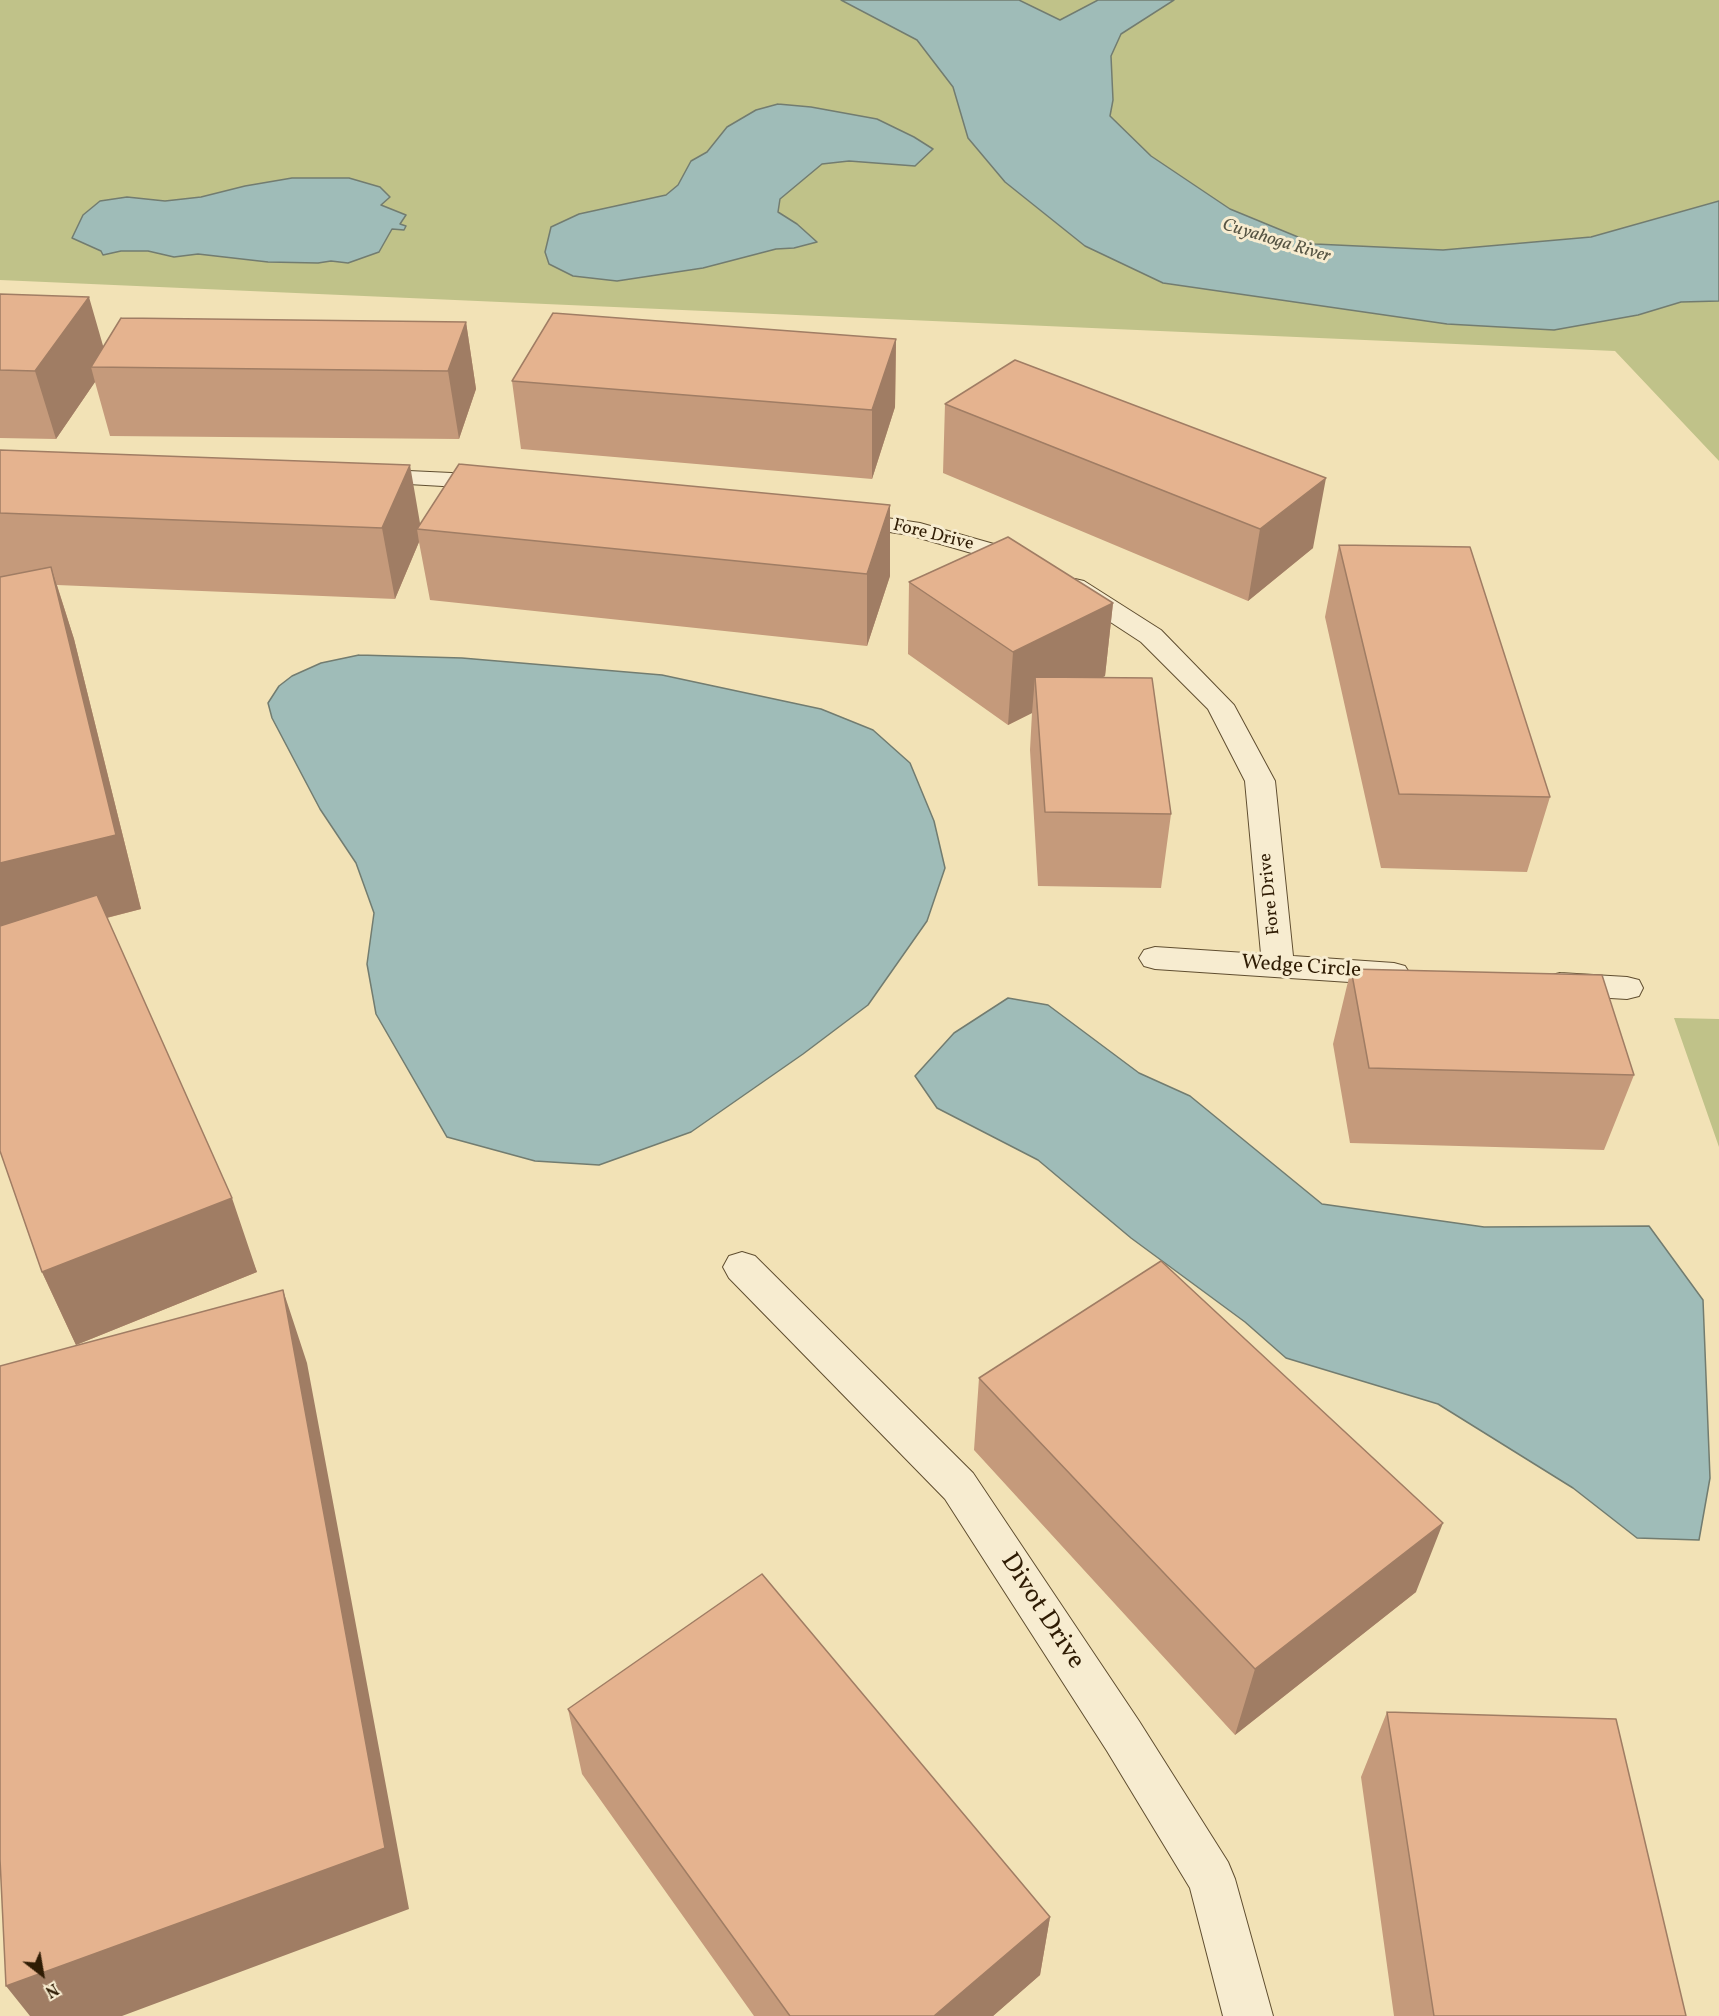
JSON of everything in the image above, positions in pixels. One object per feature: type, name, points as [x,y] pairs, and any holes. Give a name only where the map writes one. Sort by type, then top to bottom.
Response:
[{"type":"street","points":[[342,475],[471,479],[517,484]]},
{"type":"street","name":"Fore Drive","points":[[818,515],[911,528],[1041,565],[1150,636],[1220,705],[1260,781],[1278,966]]},
{"type":"street","name":"Wedge Circle","points":[[1155,958],[1429,976]]},
{"type":"street","points":[[1534,982],[1627,988]]},
{"type":"street","name":"Divot Drive","points":[[742,1267],[958,1486],[1123,1736],[1211,1879],[1248,2016]]},
{"type":"green space","points":[[0,0],[841,0],[917,40],[953,87],[968,138],[1005,182],[1085,246],[1163,283],[1447,324],[1554,330],[1638,315],[1681,302],[1719,301],[1719,461],[1615,351],[0,280]]},
{"type":"green space","points":[[1019,0],[1098,0],[1060,20]]},
{"type":"green space","points":[[1174,0],[1719,0],[1719,201],[1591,237],[1443,250],[1315,244],[1230,209],[1151,156],[1110,116],[1113,100],[1111,56],[1121,34]]},
{"type":"green space","points":[[1674,1018],[1719,1019],[1719,1147]]},
{"type":"water","name":"Cuyahoga River","points":[[841,0],[1019,0],[1060,20],[1098,0],[1174,0],[1121,34],[1111,56],[1113,100],[1110,116],[1151,156],[1230,209],[1315,244],[1443,250],[1591,237],[1719,201],[1719,301],[1681,302],[1638,315],[1554,330],[1447,324],[1163,283],[1085,246],[1005,182],[968,138],[953,87],[917,40]]},
{"type":"water","points":[[778,104],[811,107],[877,119],[933,149],[915,166],[849,161],[822,164],[780,199],[778,212],[797,224],[817,242],[794,248],[776,249],[703,268],[617,281],[573,276],[549,264],[545,252],[551,227],[579,214],[666,195],[678,185],[691,161],[707,152],[727,127],[756,110]]},
{"type":"water","points":[[292,178],[349,178],[380,187],[390,197],[381,205],[406,215],[400,224],[406,226],[404,230],[392,229],[379,252],[348,263],[268,262],[198,254],[174,257],[148,251],[121,251],[103,255],[101,251],[72,238],[83,215],[100,201],[127,197],[165,201],[201,197]]},
{"type":"water","points":[[359,655],[462,658],[662,675],[821,709],[873,730],[910,763],[934,821],[945,868],[927,921],[868,1005],[803,1054],[691,1132],[599,1165],[535,1161],[447,1137],[376,1014],[367,964],[374,913],[356,863],[320,809],[272,718],[268,703],[279,686],[292,676],[321,663]]},
{"type":"water","points":[[1008,998],[1048,1005],[1139,1073],[1190,1096],[1322,1204],[1484,1227],[1649,1226],[1703,1300],[1710,1478],[1699,1540],[1637,1538],[1573,1488],[1438,1404],[1286,1358],[1245,1322],[1131,1238],[1038,1160],[937,1108],[915,1076],[954,1033]]},
{"type":"building","points":[[0,294],[89,297],[35,371],[0,370]]},
{"type":"building","points":[[553,313],[896,339],[872,410],[512,381]]},
{"type":"building","points":[[121,318],[466,322],[448,371],[91,367]]},
{"type":"building","points":[[1015,360],[1326,478],[1260,529],[945,404]]},
{"type":"building","points":[[0,450],[410,465],[382,528],[0,513]]},
{"type":"building","points":[[459,464],[890,505],[867,574],[417,529]]},
{"type":"building","points":[[1008,537],[1113,603],[1013,652],[909,582]]},
{"type":"building","points":[[1339,545],[1470,547],[1550,797],[1399,794]]},
{"type":"building","points":[[51,567],[116,835],[0,863],[0,577]]},
{"type":"building","points":[[1035,677],[1152,678],[1171,814],[1045,812]]},
{"type":"building","points":[[97,895],[232,1198],[42,1272],[0,1151],[0,926]]},
{"type":"building","points":[[1351,969],[1602,975],[1634,1075],[1369,1068]]},
{"type":"building","points":[[1161,1261],[1443,1523],[1255,1669],[979,1378]]},
{"type":"building","points":[[283,1290],[385,1848],[6,1986],[0,1859],[0,1366]]},
{"type":"building","points":[[762,1574],[1050,1917],[934,2016],[790,2016],[568,1709]]},
{"type":"building","points":[[1387,1712],[1616,1719],[1686,2016],[1434,2016]]}]
